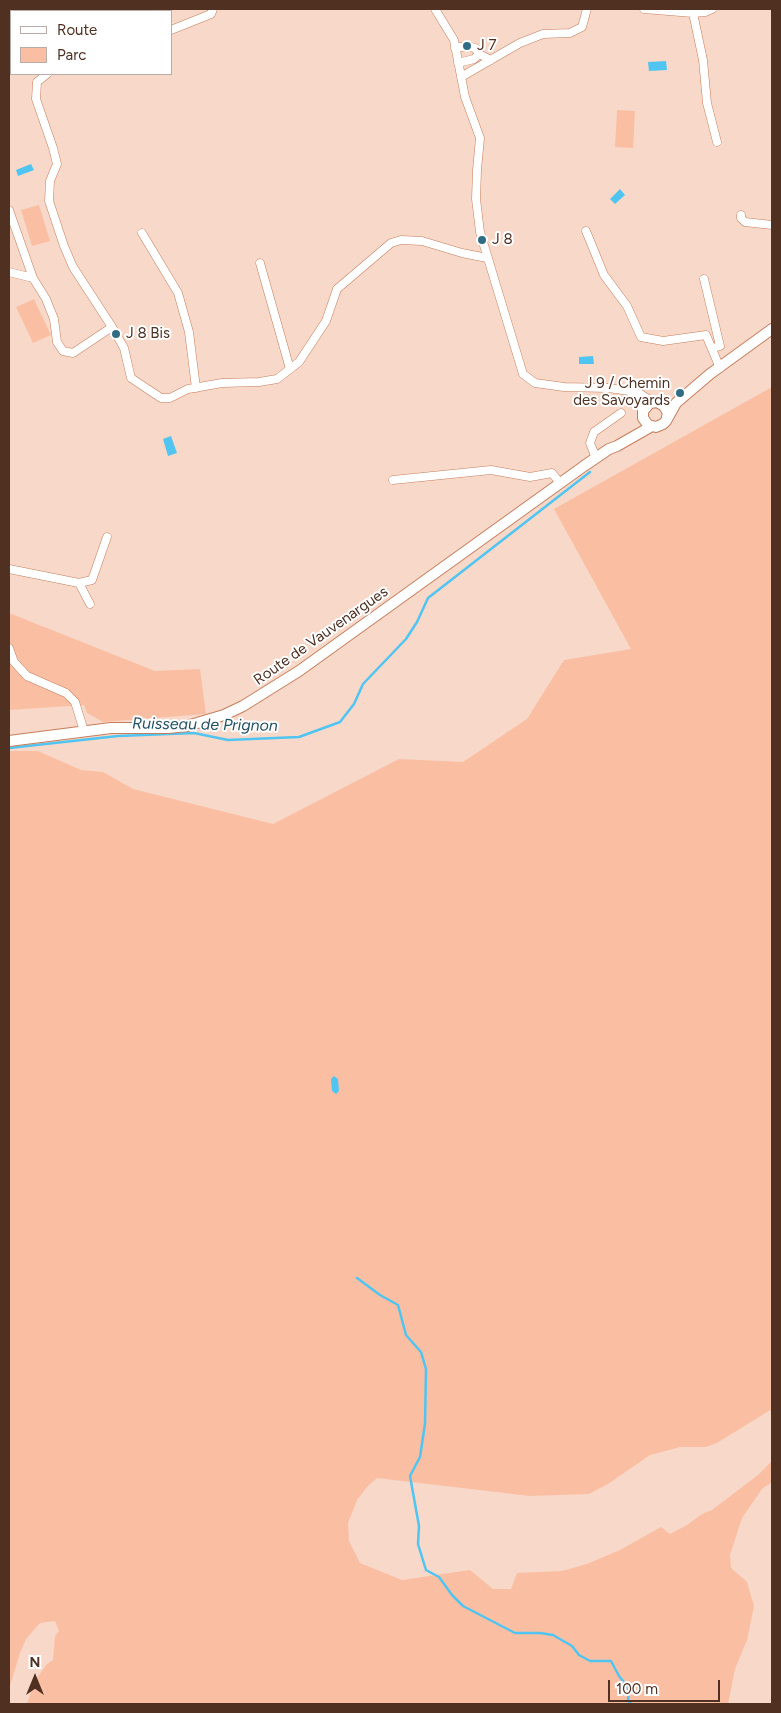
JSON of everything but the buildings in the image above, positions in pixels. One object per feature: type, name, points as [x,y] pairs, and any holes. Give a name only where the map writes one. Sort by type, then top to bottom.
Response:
[{"type":"main road","points":[[710,374],[676,403],[663,424],[648,425],[643,414],[646,405],[657,402],[710,374],[772,330]]},
{"type":"main road","points":[[657,402],[666,409],[667,417]]},
{"type":"main road","name":"Route de Vauvenargues","points":[[609,449],[615,441],[633,428],[643,414]]},
{"type":"main road","name":"Route de Vauvenargues","points":[[9,741],[112,728],[187,726],[215,719],[243,706],[299,671],[609,449],[652,426]]},
{"type":"street","points":[[172,30],[211,14],[213,9]]},
{"type":"street","points":[[435,9],[454,40],[464,97],[480,138],[476,199],[480,232],[523,374],[536,383],[564,388],[608,388],[630,391],[640,393],[657,402]]},
{"type":"street","points":[[462,77],[520,43],[543,34],[570,33],[582,27],[587,9]]},
{"type":"street","points":[[644,9],[692,13],[705,12],[712,9]]},
{"type":"street","points":[[692,13],[703,60],[707,103],[717,142]]},
{"type":"street","points":[[455,48],[467,46],[475,48],[479,54],[491,60]]},
{"type":"street","points":[[458,63],[474,59],[479,54]]},
{"type":"street","points":[[46,75],[37,82],[36,99],[57,164],[50,181],[50,201],[64,246],[73,267],[124,348],[131,378],[160,398],[170,398],[188,389],[222,383],[259,382],[277,379],[299,362],[326,321],[336,289],[391,243],[401,240],[422,241],[487,258]]},
{"type":"street","points":[[9,210],[33,278],[46,300],[54,319],[58,342],[64,351],[73,353],[112,327]]},
{"type":"street","points":[[741,215],[745,222],[772,225]]},
{"type":"street","points":[[586,231],[604,275],[627,306],[641,337],[662,340],[706,335],[720,368]]},
{"type":"street","points":[[142,233],[178,293],[189,332],[196,388]]},
{"type":"street","points":[[260,263],[290,369]]},
{"type":"street","points":[[9,272],[33,278]]},
{"type":"street","points":[[704,279],[720,346],[713,348]]},
{"type":"street","points":[[630,391],[643,414]]},
{"type":"street","points":[[596,458],[590,444],[594,432],[621,414]]},
{"type":"street","points":[[393,480],[490,470],[530,477],[552,473],[560,483]]},
{"type":"street","points":[[9,569],[79,583],[92,580],[107,537]]},
{"type":"street","points":[[79,583],[90,604]]},
{"type":"street","points":[[9,648],[14,662],[27,676],[66,693],[79,711],[84,731]]},
{"type":"green space","points":[[617,110],[635,111],[633,148],[615,147]]},
{"type":"green space","points":[[39,205],[50,241],[32,246],[21,210]]},
{"type":"green space","points":[[34,299],[51,335],[33,343],[16,307]]},
{"type":"green space","points":[[772,387],[772,1409],[717,1443],[706,1447],[680,1447],[650,1455],[608,1484],[589,1494],[530,1496],[377,1478],[357,1500],[348,1523],[349,1541],[360,1563],[402,1580],[470,1570],[493,1589],[511,1589],[517,1573],[562,1571],[587,1564],[620,1550],[661,1527],[670,1534],[712,1510],[758,1475],[772,1461],[772,1482],[762,1489],[742,1518],[730,1555],[731,1568],[747,1582],[754,1606],[747,1640],[735,1669],[728,1704],[27,1704],[34,1682],[47,1664],[53,1660],[55,1636],[59,1631],[55,1621],[40,1623],[26,1639],[9,1689],[9,751],[38,751],[81,770],[103,772],[133,789],[273,824],[399,759],[463,762],[527,719],[564,660],[631,649],[554,509]]},
{"type":"green space","points":[[9,613],[155,671],[200,669],[206,714],[103,722],[87,713],[84,705],[9,710]]},
{"type":"water","points":[[666,61],[667,70],[649,71],[648,62]]},
{"type":"water","points":[[31,164],[34,170],[18,176],[16,170]]},
{"type":"water","points":[[620,189],[625,195],[615,204],[610,199]]},
{"type":"water","points":[[593,356],[594,364],[579,364],[579,357]]},
{"type":"water","points":[[171,436],[177,453],[168,456],[163,439]]},
{"type":"water","points":[[334,1076],[338,1079],[339,1091],[336,1094],[332,1091],[331,1079]]},
{"type":"waterway","name":"Ruisseau de Prignon","points":[[9,748],[118,736],[194,733],[228,740],[299,737],[340,722],[354,704],[363,684],[406,639],[417,622],[428,598],[590,472]]},
{"type":"waterway","points":[[357,1278],[380,1295],[398,1305],[406,1335],[421,1352],[426,1369],[425,1424],[420,1457],[410,1476],[419,1526],[418,1544],[426,1570],[439,1577],[463,1606],[515,1633],[553,1635],[572,1646],[579,1655],[590,1661],[611,1661],[627,1686],[629,1692],[628,1700],[631,1704]]},
{"type":"place","name":"J 7","points":[[467,46]]},
{"type":"place","name":"J 8","points":[[482,240]]},
{"type":"place","name":"J 8 Bis","points":[[116,334]]},
{"type":"place","name":"J 9 / Chemin des Savoyards","points":[[680,393]]}]
